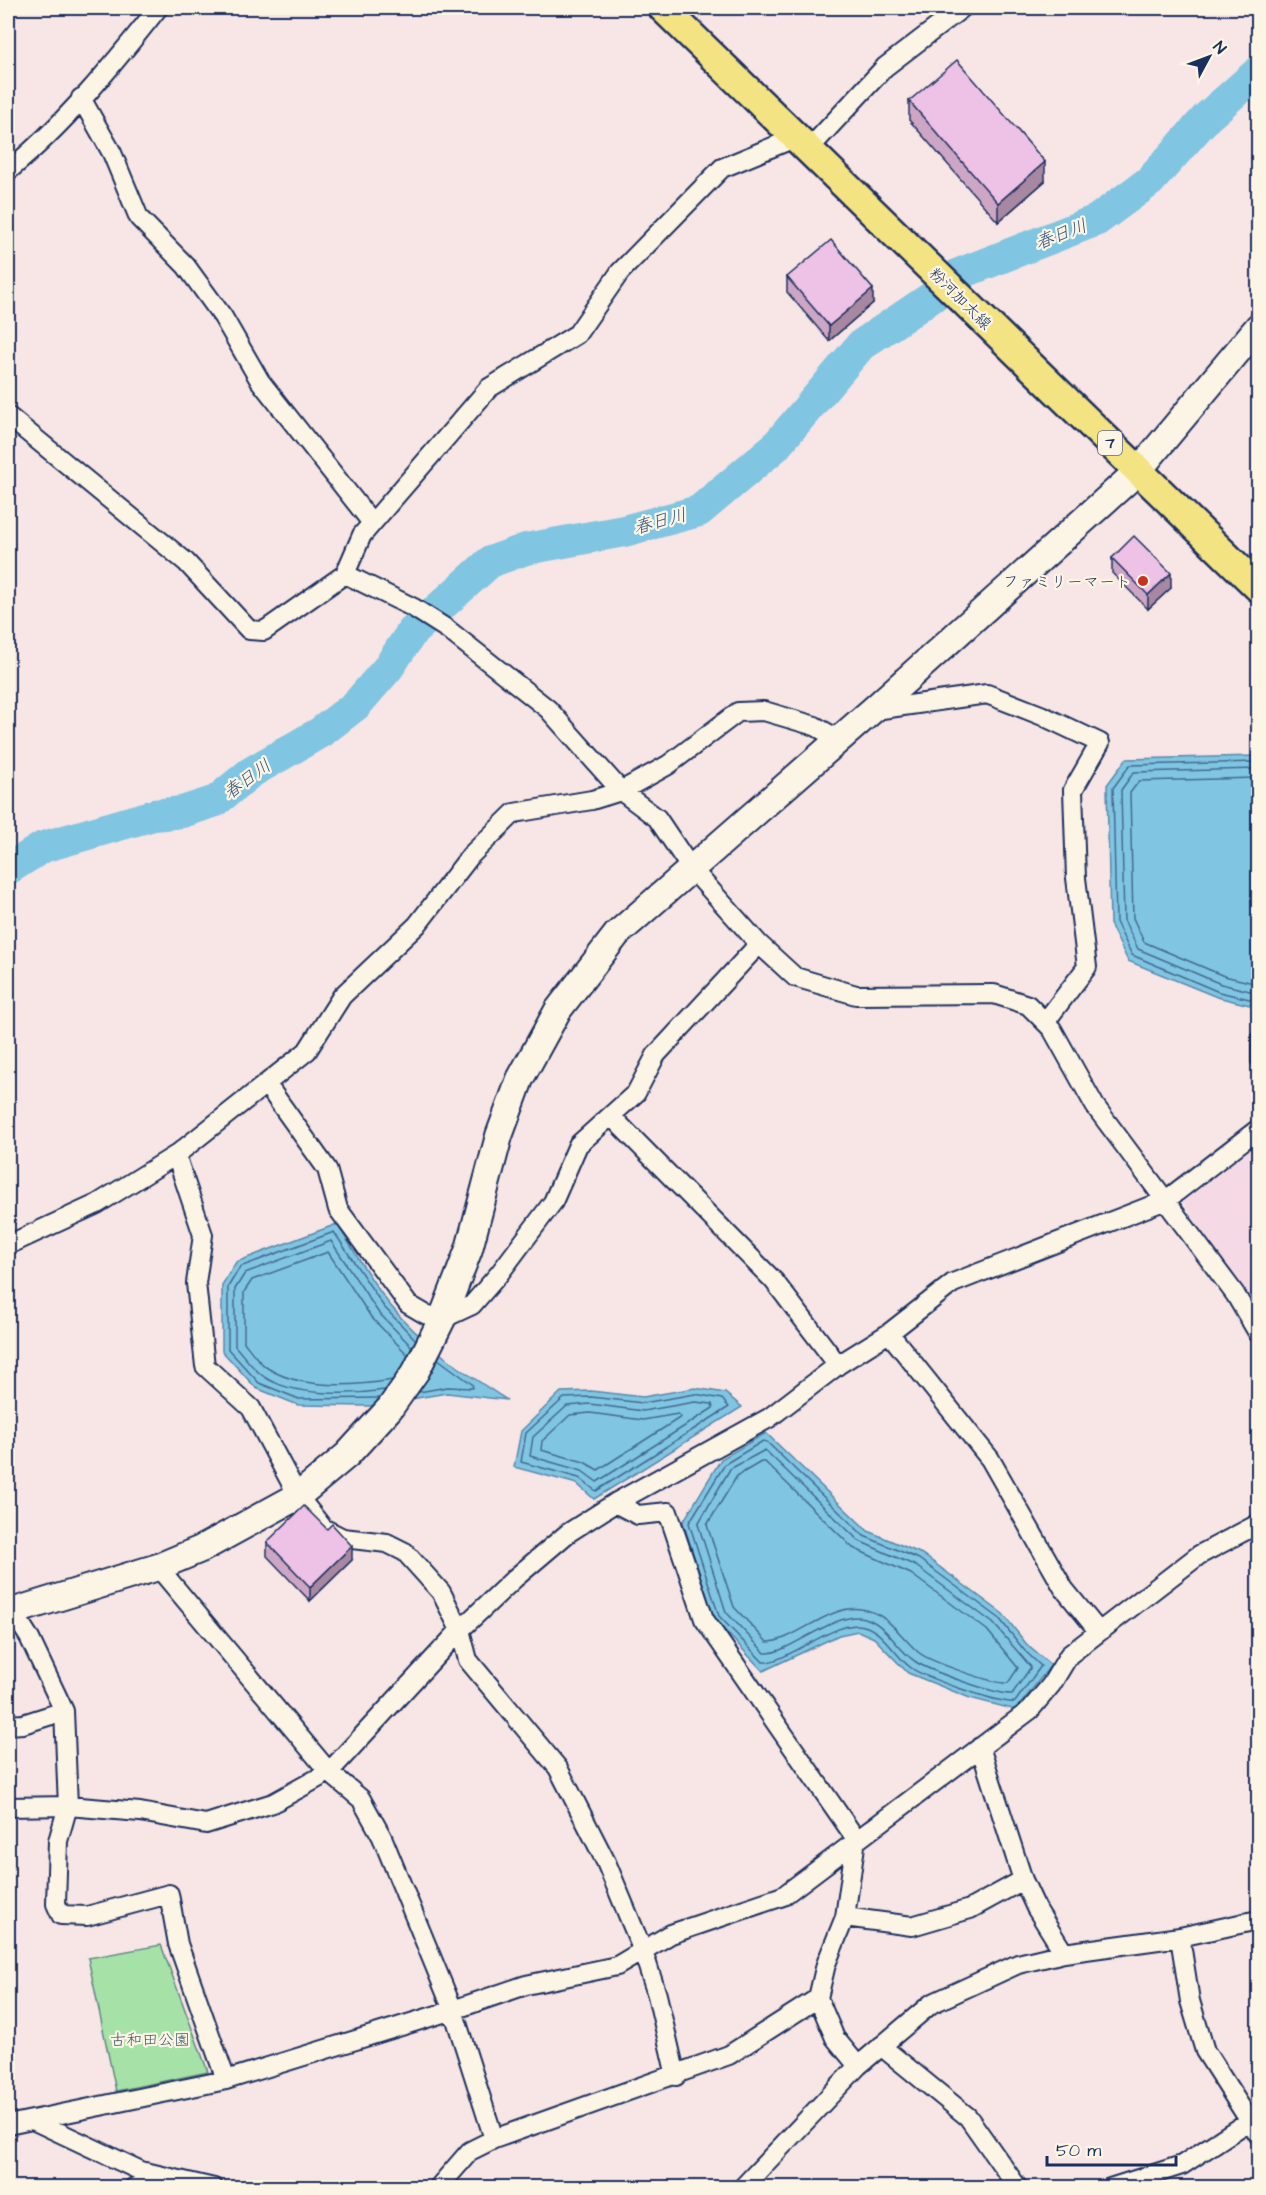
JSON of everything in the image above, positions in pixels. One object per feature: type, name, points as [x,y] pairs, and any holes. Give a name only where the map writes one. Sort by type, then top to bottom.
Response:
[{"type":"main road","name":"粉河加太線","points":[[663,8],[1258,587]]},
{"type":"street","points":[[8,171],[28,154],[81,98],[159,8]]},
{"type":"street","points":[[8,416],[186,562],[249,630],[264,631],[345,574],[362,535],[489,388],[577,334],[620,272],[722,168],[803,144],[885,67],[962,8]]},
{"type":"street","points":[[81,98],[111,153],[139,218],[186,266],[223,317],[260,381],[372,523]]},
{"type":"street","points":[[226,2080],[178,1944],[169,1894],[87,1916],[61,1915],[56,1904],[58,1841],[68,1806],[64,1711],[29,1636],[9,1609],[158,1567],[201,1550],[298,1497],[347,1455],[390,1407],[416,1371],[442,1319],[470,1249],[499,1136],[520,1080],[558,1010],[617,934],[690,867],[875,708],[1138,471],[1258,327]]},
{"type":"street","points":[[345,574],[414,608],[447,629],[548,709],[621,791],[657,818],[690,867],[759,944],[795,977],[856,994],[994,994],[1028,1005],[1046,1021],[1095,1106],[1234,1294],[1258,1333]]},
{"type":"street","points":[[875,708],[882,709],[987,694],[1100,742],[1073,790],[1076,878],[1087,967],[1046,1021]]},
{"type":"street","points":[[8,1245],[97,1204],[176,1155],[307,1051],[342,996],[417,925],[471,855],[514,813],[592,800],[621,791],[668,765],[738,712],[764,711],[815,726],[837,739]]},
{"type":"street","points":[[267,1085],[327,1168],[339,1209],[408,1304],[425,1314],[442,1319],[472,1305],[499,1274],[553,1202],[578,1145],[612,1117],[636,1093],[656,1055],[759,944]]},
{"type":"street","points":[[612,1117],[774,1281],[838,1365]]},
{"type":"street","points":[[8,1807],[68,1806],[140,1812],[206,1824],[273,1803],[329,1773],[460,1630],[515,1578],[568,1533],[615,1503],[769,1418],[838,1365],[889,1333],[952,1283],[1166,1200],[1258,1129]]},
{"type":"street","points":[[176,1155],[203,1235],[196,1283],[205,1366],[251,1408],[298,1497],[323,1528],[343,1538],[387,1543],[405,1552],[441,1592],[460,1630],[468,1660],[558,1768],[606,1862],[643,1951],[657,1995],[676,2076]]},
{"type":"street","points":[[889,1333],[990,1459],[1064,1589],[1099,1632]]},
{"type":"street","points":[[615,1503],[638,1515],[668,1512],[704,1619],[856,1839],[845,1917],[826,1964],[818,1998],[835,2038],[858,2066]]},
{"type":"street","points":[[8,2125],[226,2080],[526,1985],[617,1966],[670,1934],[783,1896],[1030,1710],[1051,1685],[1069,1655],[1199,1555],[1258,1524]]},
{"type":"street","points":[[158,1567],[329,1773],[361,1799],[382,1837],[453,2010],[494,2139]]},
{"type":"street","points":[[8,1725],[23,1724],[64,1711]]},
{"type":"street","points":[[980,1747],[1023,1880],[1036,1908],[1064,1953]]},
{"type":"street","points":[[845,1917],[912,1926],[970,1909],[1023,1880]]},
{"type":"street","points":[[742,2187],[858,2066],[931,2004],[1018,1964],[1064,1953],[1180,1937],[1258,1920]]},
{"type":"street","points":[[1110,2187],[1182,2165],[1254,2127],[1205,2051],[1190,2001],[1180,1937]]},
{"type":"street","points":[[438,2187],[471,2151],[494,2139],[676,2076],[729,2055],[818,1998]]},
{"type":"street","points":[[881,2046],[968,2116],[1018,2187]]},
{"type":"street","points":[[34,2121],[141,2171],[214,2187]]},
{"type":"street","points":[[133,2187],[161,2176]]},
{"type":"shaded area","points":[[1258,1142],[1258,1321],[1183,1201]]},
{"type":"green space","name":"古和田公園","points":[[161,1945],[208,2072],[116,2091],[88,1958]]},
{"type":"water","points":[[1258,756],[1258,1007],[1217,997],[1128,961],[1110,924],[1107,785],[1126,759]]},
{"type":"water","points":[[337,1224],[376,1285],[402,1319],[445,1357],[507,1400],[447,1393],[369,1406],[298,1405],[256,1388],[222,1351],[222,1285],[236,1262]]},
{"type":"water","points":[[695,1388],[725,1393],[742,1407],[594,1499],[577,1484],[514,1467],[521,1431],[561,1392],[591,1391],[643,1397]]},
{"type":"water","points":[[766,1433],[868,1531],[922,1554],[1003,1614],[1028,1646],[1051,1665],[1016,1710],[970,1698],[908,1673],[874,1638],[858,1631],[839,1635],[763,1671],[714,1619],[683,1522],[721,1459]]},
{"type":"building","points":[[957,60],[1045,162],[998,203],[909,101]]},
{"type":"building","points":[[831,240],[873,289],[829,326],[787,277]]},
{"type":"building","points":[[1134,536],[1171,573],[1148,595],[1112,558]]},
{"type":"building","points":[[1258,1029],[1258,1045],[1251,1035]]},
{"type":"building","points":[[304,1506],[327,1529],[332,1524],[352,1546],[310,1587],[267,1542]]},
{"type":"waterway","name":"春日川","points":[[8,869],[43,847],[154,815],[182,812],[216,801],[250,773],[321,732],[356,705],[388,668],[412,632],[490,562],[526,549],[624,531],[699,511],[775,447],[861,345],[935,295],[959,274],[1097,220],[1150,181],[1206,118],[1258,72]]},
{"type":"place","name":"ファミリーマート","points":[[1143,581]]}]
